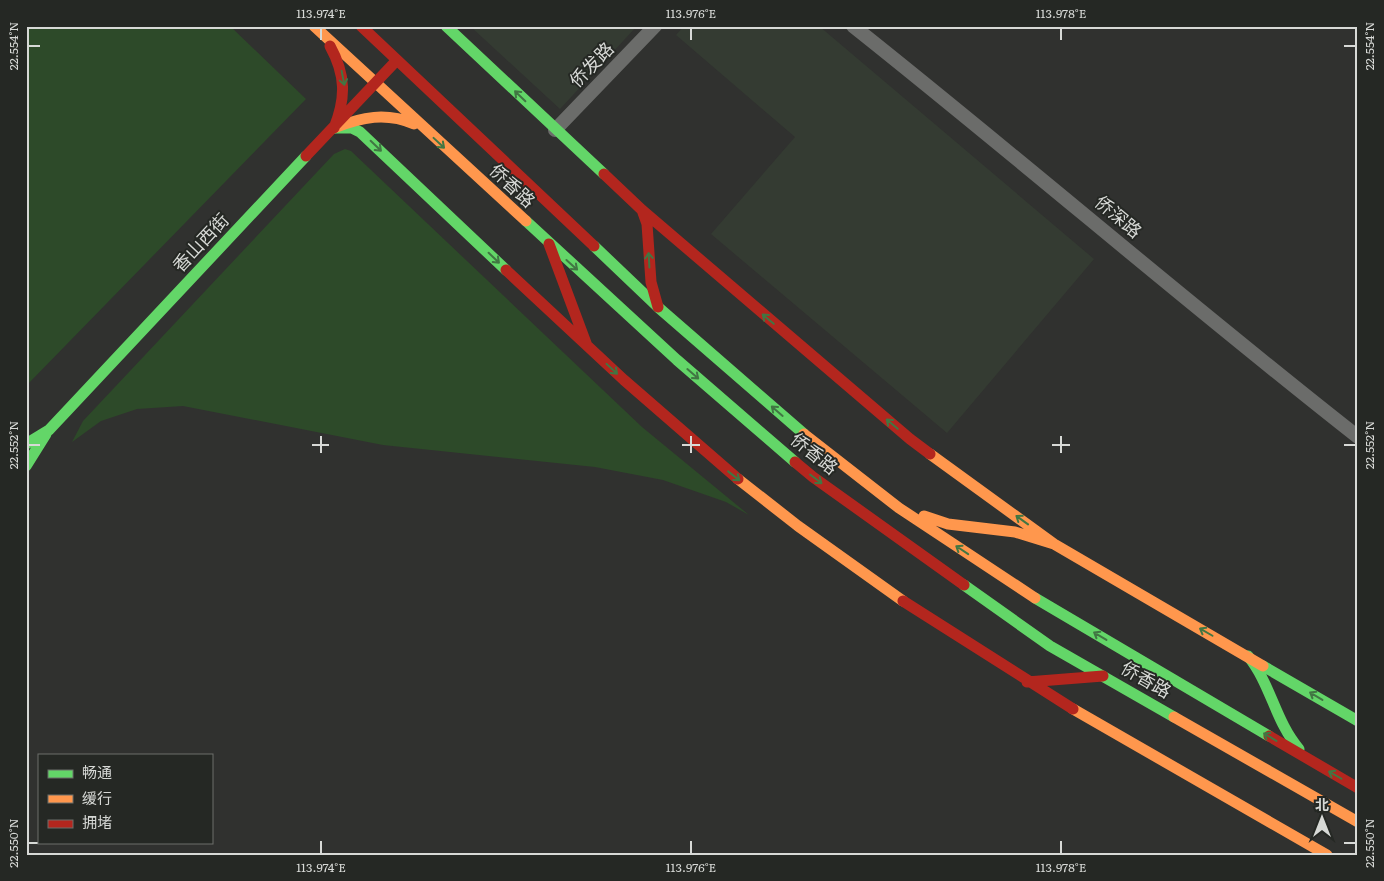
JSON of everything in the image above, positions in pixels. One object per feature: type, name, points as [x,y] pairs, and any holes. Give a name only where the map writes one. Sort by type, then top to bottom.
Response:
[{"type":"main road","name":"侨香路","points":[[361,26],[659,308],[827,454],[900,508],[1030,595],[1358,788]]},
{"type":"main road","points":[[446,26],[642,210],[910,439],[1054,544],[1358,721]]},
{"type":"main road","name":"侨香路","points":[[318,30],[677,360],[813,477],[1050,646],[1358,822]]},
{"type":"main road","points":[[318,30],[341,69],[345,89],[341,111],[334,128]]},
{"type":"main road","name":"香山西街","points":[[26,444],[49,430],[397,60]]},
{"type":"main road","points":[[334,128],[366,117],[382,115],[404,119],[423,128]]},
{"type":"main road","points":[[334,128],[352,128],[360,132],[657,411],[804,532],[917,612],[1027,682],[1207,788],[1327,855]]},
{"type":"main road","points":[[472,173],[493,151]]},
{"type":"main road","points":[[642,210],[646,224],[651,282],[659,308]]},
{"type":"main road","points":[[549,244],[588,347]]},
{"type":"main road","points":[[26,466],[49,430]]},
{"type":"main road","points":[[900,508],[948,524],[1015,532],[1054,544]]},
{"type":"main road","points":[[1248,656],[1265,678],[1281,727],[1292,742],[1312,762]]},
{"type":"main road","points":[[1027,682],[1105,676]]},
{"type":"street","name":"侨发路","points":[[555,130],[655,26]]},
{"type":"street","name":"侨深路","points":[[853,26],[1004,146],[1278,374],[1358,437]]},
{"type":"shaded area","points":[[470,26],[637,26],[560,109]]},
{"type":"shaded area","points":[[684,26],[819,26],[1094,259],[947,433],[711,234],[795,137],[676,35]]},
{"type":"green space","points":[[26,26],[230,26],[306,99],[26,386]]},
{"type":"green space","points":[[345,149],[351,151],[642,427],[749,515],[726,502],[663,480],[595,467],[383,445],[183,406],[137,409],[101,421],[72,442],[83,421],[334,154]]},
{"type":"traffic: fast","points":[[446,26],[604,174]]},
{"type":"traffic: fast","points":[[334,128],[352,128],[360,132],[506,270]]},
{"type":"traffic: fast","points":[[26,444],[49,430],[306,156]]},
{"type":"traffic: fast","points":[[526,221],[677,360],[795,462]]},
{"type":"traffic: fast","points":[[594,246],[659,308],[804,434]]},
{"type":"traffic: fast","points":[[26,466],[46,434]]},
{"type":"traffic: fast","points":[[964,585],[1050,646],[1174,717]]},
{"type":"traffic: fast","points":[[1035,598],[1269,736]]},
{"type":"traffic: fast","points":[[1248,656],[1262,678],[1284,727],[1299,749]]},
{"type":"traffic: fast","points":[[1263,666],[1358,721]]},
{"type":"traffic: slow","points":[[314,26],[526,221]]},
{"type":"traffic: slow","points":[[334,128],[374,117],[394,118],[414,124]]},
{"type":"traffic: slow","points":[[804,434],[899,508],[1035,598]]},
{"type":"traffic: slow","points":[[930,454],[1054,544],[1263,666]]},
{"type":"traffic: slow","points":[[738,479],[798,526],[903,601]]},
{"type":"traffic: slow","points":[[924,516],[948,524],[1015,532],[1054,544]]},
{"type":"traffic: slow","points":[[1073,709],[1327,855]]},
{"type":"traffic: slow","points":[[1174,717],[1358,822]]},
{"type":"traffic: jam","points":[[361,26],[594,246]]},
{"type":"traffic: jam","points":[[330,46],[339,67],[342,87],[341,107],[334,128]]},
{"type":"traffic: jam","points":[[306,156],[397,60]]},
{"type":"traffic: jam","points":[[604,174],[642,210],[930,454]]},
{"type":"traffic: jam","points":[[642,210],[647,224],[651,282],[658,307]]},
{"type":"traffic: jam","points":[[549,244],[586,343]]},
{"type":"traffic: jam","points":[[506,270],[624,380],[738,479]]},
{"type":"traffic: jam","points":[[795,462],[813,477],[964,585]]},
{"type":"traffic: jam","points":[[903,601],[1073,709]]},
{"type":"traffic: jam","points":[[1027,682],[1103,676]]},
{"type":"traffic: jam","points":[[1269,736],[1358,788]]}]
